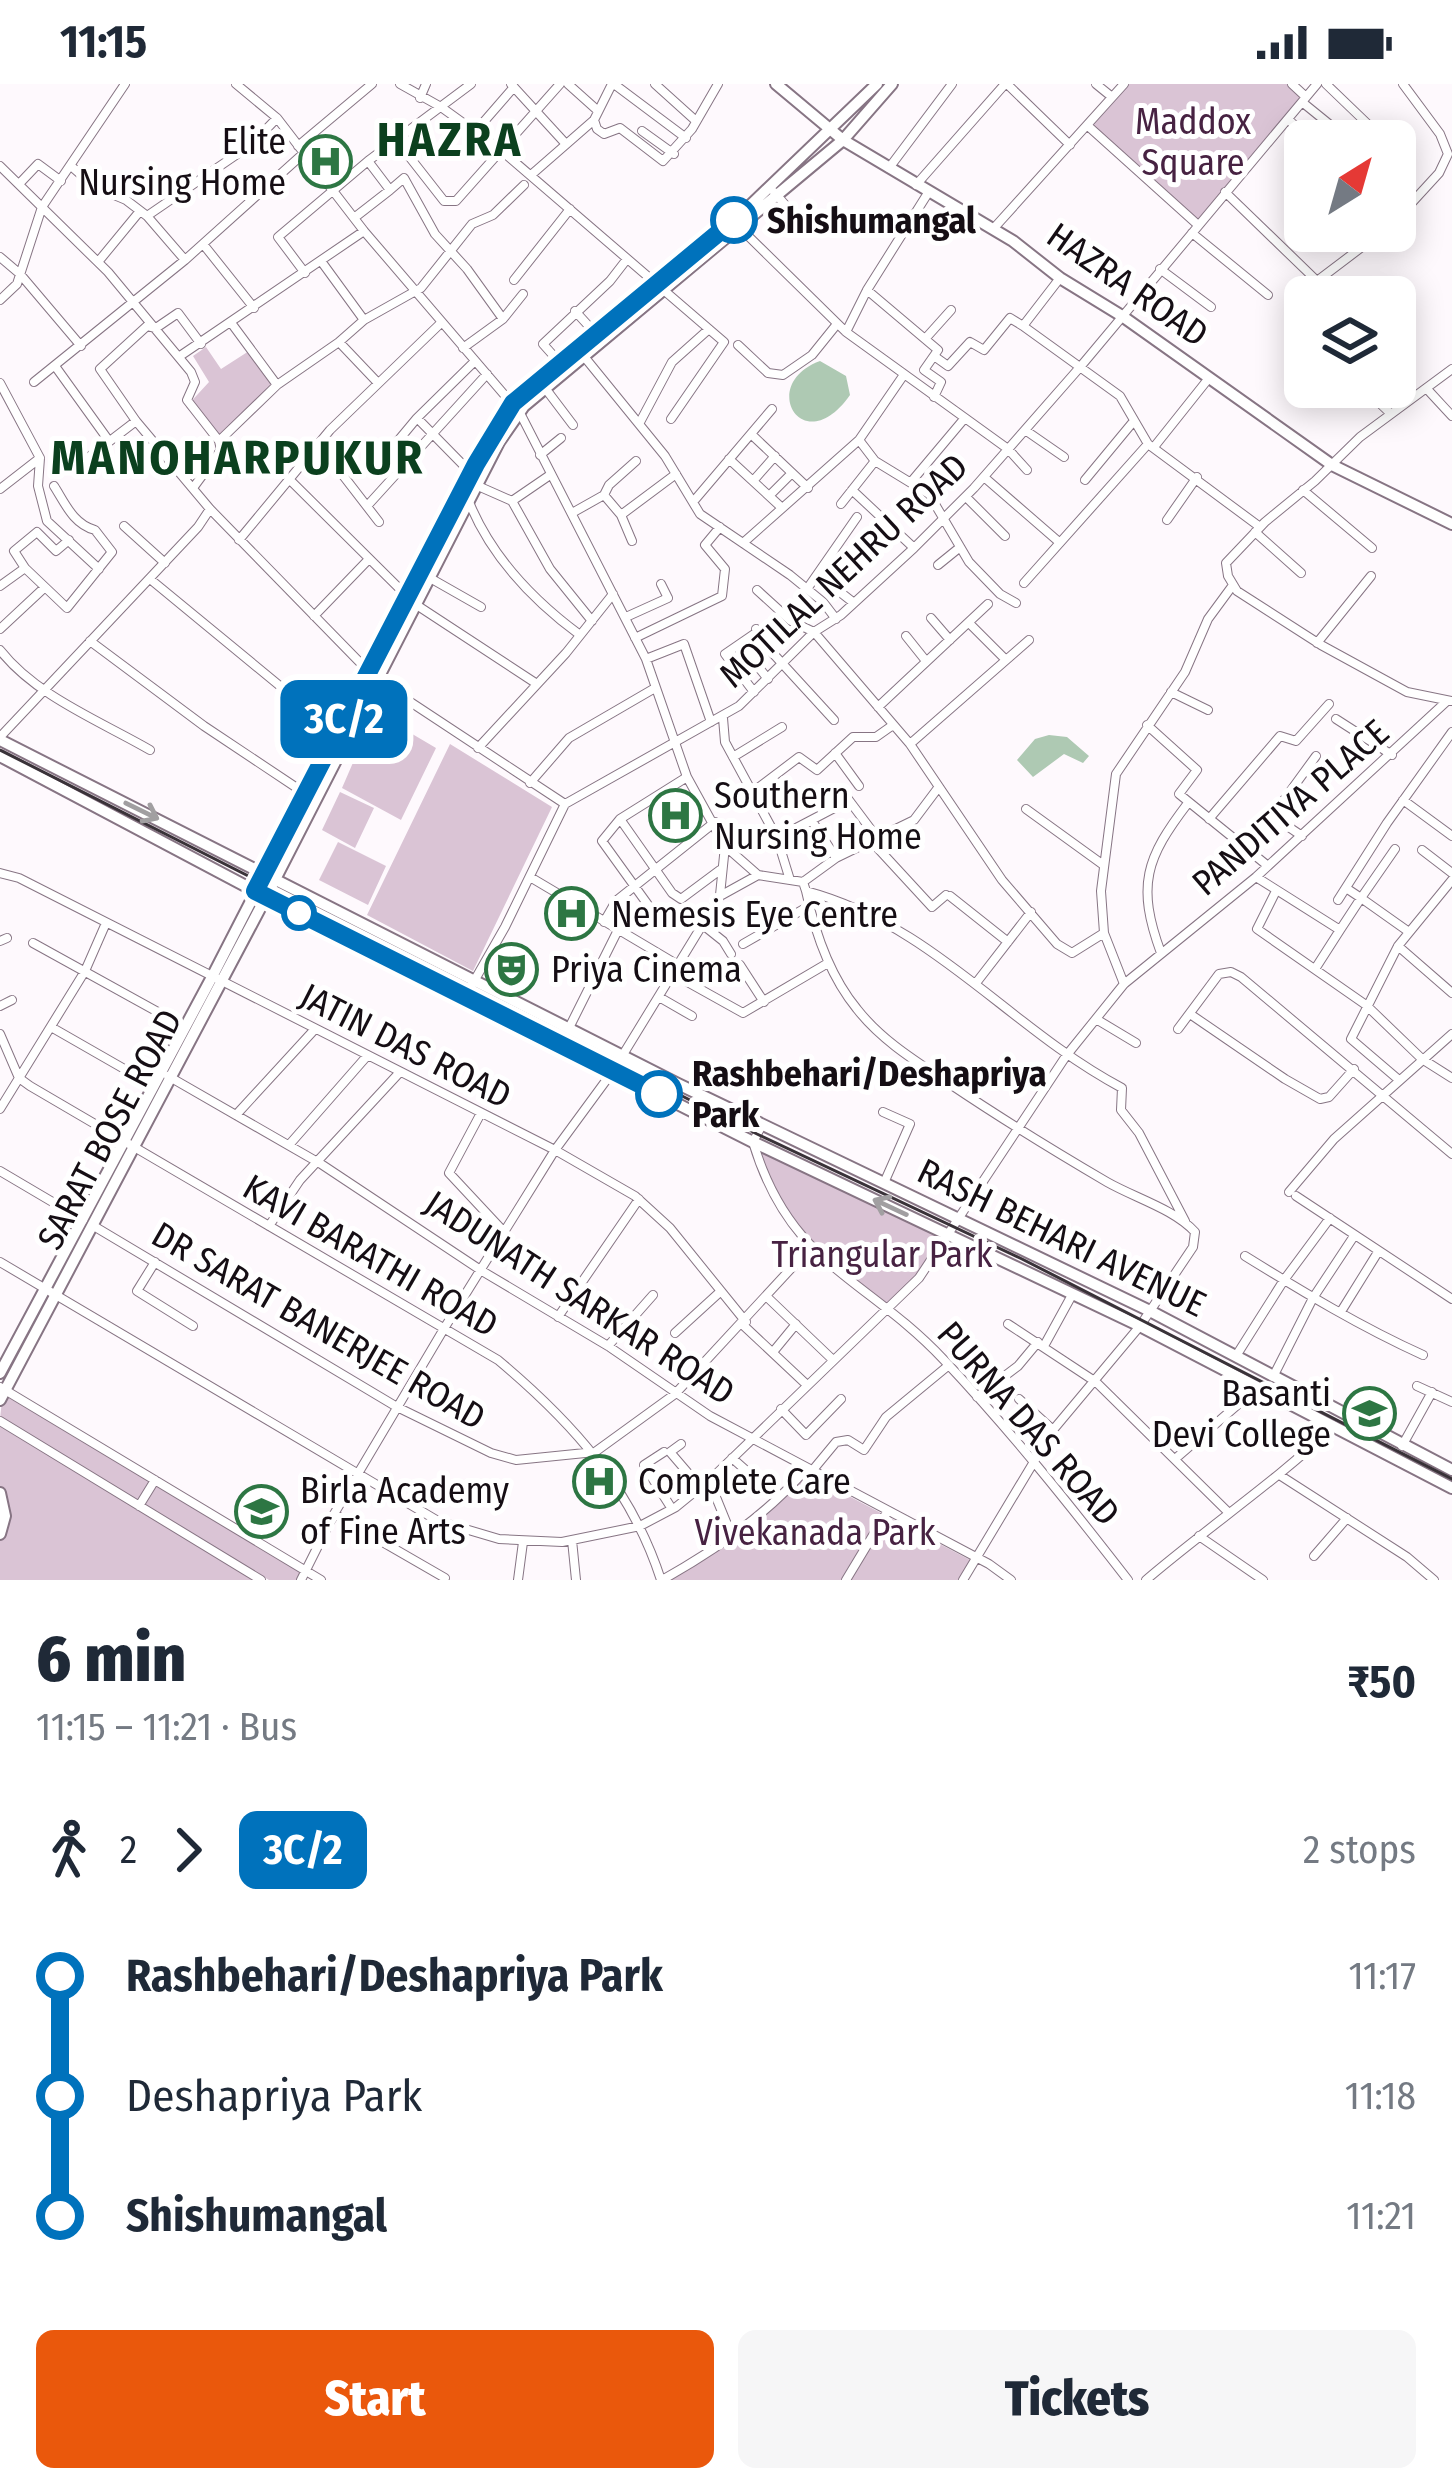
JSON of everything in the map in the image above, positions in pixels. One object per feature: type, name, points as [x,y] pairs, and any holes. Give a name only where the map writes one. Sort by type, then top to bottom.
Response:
[{"type":"main road","name":"HAZRA ROAD","points":[[776,84],[843,140],[928,194],[994,228],[1332,465],[1452,524]]},
{"type":"main road","points":[[270,875],[517,408],[560,363],[580,352],[737,225],[877,84]]},
{"type":"main road","points":[[773,192],[843,140],[892,84]]},
{"type":"main road","points":[[517,408],[545,388],[596,334],[662,287]]},
{"type":"main road","points":[[412,601],[430,578],[469,502],[475,480]]},
{"type":"main road","points":[[130,1144],[154,1086],[166,1075],[185,1027],[217,980],[337,733],[372,676]]},
{"type":"main road","name":"RASH BEHARI AVENUE","points":[[0,738],[762,1125],[1150,1311],[1452,1470]]},
{"type":"main road","name":"RASH BEHARI AVENUE","points":[[0,756],[465,997],[753,1142],[1140,1326],[1452,1488]]},
{"type":"main road","points":[[95,808],[103,792]]},
{"type":"main road","name":"SARAT BOSE ROAD","points":[[2,1393],[51,1291],[217,980]]},
{"type":"main road","points":[[0,1373],[51,1291]]},
{"type":"main road","points":[[0,1493],[4,1516],[0,1534]]},
{"type":"street","points":[[0,301],[17,284],[42,207],[125,84]]},
{"type":"street","points":[[236,84],[277,118],[364,231],[517,408],[646,659],[687,777],[725,846],[758,875],[805,886],[902,929],[1066,1056],[1124,1089],[1121,1110],[1139,1132],[1195,1232],[1193,1247],[1140,1326],[1053,1430],[963,1580]]},
{"type":"street","points":[[34,382],[185,260],[372,84]]},
{"type":"street","points":[[400,84],[441,106],[502,151],[724,341],[671,419]]},
{"type":"street","points":[[419,98],[426,84]]},
{"type":"street","points":[[305,273],[278,237],[368,161],[471,84]]},
{"type":"street","points":[[397,141],[450,203],[463,195],[564,84],[596,115],[604,134],[620,128],[658,161],[674,154],[718,84]]},
{"type":"street","points":[[531,175],[596,115],[612,84],[686,138]]},
{"type":"street","points":[[655,84],[696,121]]},
{"type":"street","points":[[792,96],[800,84]]},
{"type":"street","points":[[889,168],[952,84]]},
{"type":"street","points":[[915,186],[1006,84],[1071,146]]},
{"type":"street","points":[[1096,84],[1112,97]]},
{"type":"street","points":[[994,228],[1124,84]]},
{"type":"street","points":[[1292,84],[1327,120]]},
{"type":"street","points":[[1321,84],[1362,120]]},
{"type":"street","name":"MOTILAL NEHRU ROAD","points":[[565,804],[723,717],[914,548],[984,477],[1321,84]]},
{"type":"street","points":[[1403,84],[1440,134],[1450,156],[1416,197]]},
{"type":"street","points":[[474,133],[513,86],[565,143]]},
{"type":"street","points":[[98,262],[144,213],[253,145],[277,118]]},
{"type":"street","points":[[1088,126],[1268,295]]},
{"type":"street","points":[[642,130],[674,154]]},
{"type":"street","points":[[368,161],[390,190]]},
{"type":"street","points":[[19,184],[38,164],[61,181]]},
{"type":"street","points":[[0,166],[98,262],[194,377],[187,400],[219,440],[218,457],[193,488]]},
{"type":"street","points":[[71,166],[94,187],[144,213],[185,260]]},
{"type":"street","points":[[354,218],[404,178],[435,234],[502,319]]},
{"type":"street","points":[[219,440],[278,385],[364,320],[416,291],[473,223],[493,215],[524,185]]},
{"type":"street","points":[[773,192],[801,223]]},
{"type":"street","points":[[1225,192],[1284,250]]},
{"type":"street","points":[[846,332],[928,194]]},
{"type":"street","points":[[514,280],[570,209]]},
{"type":"street","points":[[737,225],[846,332],[1008,448],[1027,470]]},
{"type":"street","points":[[180,356],[364,231]]},
{"type":"street","points":[[203,244],[254,308]]},
{"type":"street","points":[[1286,252],[1317,281],[1355,252]]},
{"type":"street","points":[[0,257],[81,346]]},
{"type":"street","points":[[560,363],[543,344],[627,259]]},
{"type":"street","points":[[321,260],[364,320]]},
{"type":"street","points":[[1160,269],[1211,307]]},
{"type":"street","points":[[1023,326],[1060,278]]},
{"type":"street","points":[[867,290],[938,350],[924,370],[941,382],[934,397]]},
{"type":"street","points":[[463,348],[502,319],[523,293]]},
{"type":"street","points":[[925,339],[951,310]]},
{"type":"street","points":[[575,311],[596,334]]},
{"type":"street","points":[[201,344],[178,313],[156,328],[146,326],[100,369],[136,421],[210,508],[372,676],[565,804],[465,997]]},
{"type":"street","points":[[934,356],[949,365],[970,342],[984,350],[1010,318],[1120,396],[1151,446],[1197,477],[1301,573]]},
{"type":"street","points":[[239,540],[330,430],[442,322]]},
{"type":"street","points":[[232,324],[278,385]]},
{"type":"street","points":[[738,345],[768,373],[783,375],[812,355],[837,324]]},
{"type":"street","points":[[639,424],[672,362],[709,329]]},
{"type":"street","points":[[339,342],[378,383]]},
{"type":"street","points":[[580,352],[639,424],[700,514],[807,589],[836,619]]},
{"type":"street","points":[[377,466],[475,361]]},
{"type":"street","points":[[55,365],[109,441]]},
{"type":"street","points":[[1449,701],[1407,692],[1317,643],[1237,591],[1226,563],[1360,437],[1452,369]]},
{"type":"street","points":[[368,505],[487,374]]},
{"type":"street","points":[[743,543],[859,440],[903,376]]},
{"type":"street","points":[[1024,583],[1210,377]]},
{"type":"street","points":[[0,382],[40,458],[38,486],[47,521],[99,569]]},
{"type":"street","points":[[545,388],[573,424]]},
{"type":"street","points":[[1427,389],[1452,416]]},
{"type":"street","points":[[1385,408],[1391,414]]},
{"type":"street","points":[[693,502],[772,410]]},
{"type":"street","points":[[417,418],[475,480],[512,502],[550,569],[592,621]]},
{"type":"street","points":[[910,482],[964,418]]},
{"type":"street","points":[[76,466],[136,421]]},
{"type":"street","points":[[1085,480],[1133,422]]},
{"type":"street","points":[[1025,430],[1064,458]]},
{"type":"street","points":[[751,434],[808,488]]},
{"type":"street","points":[[540,455],[561,438]]},
{"type":"street","points":[[859,440],[875,461],[937,502],[959,548],[983,577],[1016,602]]},
{"type":"street","points":[[753,481],[775,456]]},
{"type":"street","points":[[0,488],[40,458]]},
{"type":"street","points":[[729,459],[781,507]]},
{"type":"street","points":[[572,514],[604,496],[609,485],[636,461]]},
{"type":"street","points":[[841,504],[875,461]]},
{"type":"street","points":[[335,465],[379,522]]},
{"type":"street","points":[[770,496],[792,473]]},
{"type":"street","points":[[512,502],[550,475]]},
{"type":"street","points":[[621,515],[676,475]]},
{"type":"street","points":[[984,477],[1059,542]]},
{"type":"street","points":[[1167,520],[1197,477]]},
{"type":"street","points":[[291,481],[412,601],[538,684]]},
{"type":"street","points":[[54,486],[68,510],[95,530],[112,552],[67,608],[14,551],[37,532],[56,550],[69,541]]},
{"type":"street","points":[[852,490],[914,548]]},
{"type":"street","points":[[1304,490],[1372,548]]},
{"type":"street","points":[[604,496],[621,515],[632,541]]},
{"type":"street","points":[[966,497],[1005,536]]},
{"type":"street","points":[[469,502],[501,559],[555,616],[580,635]]},
{"type":"street","points":[[0,738],[165,563],[210,508]]},
{"type":"street","points":[[807,589],[857,517]]},
{"type":"street","points":[[124,526],[165,563]]},
{"type":"street","points":[[635,638],[722,596],[725,569],[705,544],[720,527]]},
{"type":"street","points":[[938,565],[959,548]]},
{"type":"street","points":[[314,616],[369,559]]},
{"type":"street","points":[[0,586],[25,568]]},
{"type":"street","points":[[1317,643],[1371,576]]},
{"type":"street","points":[[150,578],[337,733]]},
{"type":"street","points":[[430,578],[481,607]]},
{"type":"street","points":[[626,617],[668,598],[661,584]]},
{"type":"street","points":[[832,585],[854,603]]},
{"type":"street","points":[[1124,984],[1104,933],[1102,864],[1116,774],[1185,672],[1208,619],[1233,585]]},
{"type":"street","points":[[0,629],[44,588]]},
{"type":"street","points":[[757,590],[791,620],[814,632],[910,744],[1002,880],[1064,951],[1082,950],[1104,933]]},
{"type":"street","points":[[478,748],[613,594]]},
{"type":"street","points":[[878,707],[988,604]]},
{"type":"street","points":[[931,618],[950,640]]},
{"type":"street","points":[[968,623],[1006,660]]},
{"type":"street","points":[[754,692],[725,654],[756,630],[834,720]]},
{"type":"street","points":[[906,636],[926,661]]},
{"type":"street","points":[[90,640],[204,726],[306,794]]},
{"type":"street","points":[[910,744],[1029,640]]},
{"type":"street","points":[[646,659],[684,644],[711,722]]},
{"type":"street","points":[[740,644],[768,679]]},
{"type":"street","points":[[736,673],[768,648]]},
{"type":"street","points":[[0,650],[44,689],[150,750]]},
{"type":"street","points":[[530,783],[569,738],[655,688]]},
{"type":"street","points":[[1171,692],[1208,710]]},
{"type":"street","name":"PANDITIYA PLACE","points":[[0,1262],[438,1521],[467,1532],[523,1542],[572,1540],[640,1526],[672,1509],[709,1480],[919,1278],[1066,1056],[1124,984],[1256,877],[1449,701]]},
{"type":"street","points":[[1209,819],[1280,736],[1296,741],[1329,704]]},
{"type":"street","points":[[723,717],[725,742],[776,838],[790,881]]},
{"type":"street","points":[[1336,719],[1392,755]]},
{"type":"street","points":[[1147,724],[1197,770],[1179,794],[1268,866]]},
{"type":"street","points":[[750,794],[800,757],[817,770],[853,737],[876,737],[893,725]]},
{"type":"street","points":[[733,757],[782,727]]},
{"type":"street","points":[[1338,900],[1452,731]]},
{"type":"street","points":[[836,753],[859,786]]},
{"type":"street","points":[[1244,848],[1316,756]]},
{"type":"street","points":[[650,909],[602,841],[620,819],[687,777]]},
{"type":"street","points":[[805,886],[836,858],[914,820],[938,788]]},
{"type":"street","points":[[1403,800],[1452,836]]},
{"type":"street","points":[[776,838],[844,802],[932,908],[948,896],[1008,941]]},
{"type":"street","name":"PANDITIYA PLACE","points":[[1161,952],[1149,911],[1149,869],[1154,849],[1188,802]]},
{"type":"street","points":[[1026,809],[1102,864]]},
{"type":"street","points":[[1273,815],[1302,836]]},
{"type":"street","points":[[620,819],[681,898],[720,870]]},
{"type":"street","points":[[812,821],[836,858]]},
{"type":"street","points":[[604,922],[616,901],[715,822]]},
{"type":"street","points":[[721,896],[725,846]]},
{"type":"street","points":[[1316,969],[1395,849]]},
{"type":"street","points":[[1399,1080],[1351,1039],[1398,946],[1452,876],[1422,850]]},
{"type":"street","name":"JATIN DAS ROAD","points":[[0,873],[19,878],[555,1150],[639,1199],[656,1212],[744,1323],[807,1384]]},
{"type":"street","points":[[301,1580],[397,1407],[555,1150],[613,1071],[721,896],[758,875]]},
{"type":"street","points":[[530,877],[618,930],[738,1013],[828,963]]},
{"type":"street","points":[[1256,877],[1340,930]]},
{"type":"street","points":[[805,886],[828,963],[853,1005],[888,1041],[1018,1129],[1143,1203],[1185,1221]]},
{"type":"street","points":[[1346,888],[1409,932]]},
{"type":"street","points":[[1276,891],[1257,929],[1366,1005],[1422,1059],[1452,1078]]},
{"type":"street","points":[[743,944],[809,906]]},
{"type":"street","points":[[976,983],[1030,912]]},
{"type":"street","points":[[0,1109],[85,971],[106,922]]},
{"type":"street","points":[[703,925],[731,953]]},
{"type":"street","points":[[569,1028],[618,930]]},
{"type":"street","points":[[33,943],[185,1027]]},
{"type":"street","points":[[1398,946],[1452,993]]},
{"type":"street","points":[[740,964],[764,1002]]},
{"type":"street","points":[[1178,1029],[1220,974],[1231,972],[1452,1154]]},
{"type":"street","points":[[659,997],[692,1016]]},
{"type":"street","points":[[0,1006],[12,1000]]},
{"type":"street","points":[[1190,1014],[1320,1099],[1330,1096],[1354,1069]]},
{"type":"street","points":[[1096,1018],[1136,1043]]},
{"type":"street","points":[[51,1027],[154,1086]]},
{"type":"street","points":[[236,1114],[315,1029]]},
{"type":"street","points":[[0,1034],[19,1078]]},
{"type":"street","points":[[1452,1034],[1327,1146],[1293,1194],[1452,1300]]},
{"type":"street","points":[[289,1145],[368,1056]]},
{"type":"street","points":[[269,1226],[317,1161],[400,1072]]},
{"type":"street","name":"JADUNATH SARKAR ROAD","points":[[166,1075],[317,1161],[482,1271],[608,1346],[675,1394],[1011,1580]]},
{"type":"street","name":"KAVI BARATHI ROAD","points":[[19,1078],[446,1327],[524,1381],[595,1452],[640,1526],[661,1580]]},
{"type":"street","points":[[883,1112],[910,1124],[884,1184]]},
{"type":"street","points":[[481,1113],[449,1173],[505,1234]]},
{"type":"street","points":[[753,1142],[762,1125]]},
{"type":"street","name":"PURNA DAS ROAD","points":[[753,1142],[771,1191],[810,1248],[949,1365],[1034,1459],[1128,1580]]},
{"type":"street","name":"DR SARAT BANERJEE ROAD","points":[[0,1171],[397,1407],[491,1453],[516,1460],[595,1452]]},
{"type":"street","points":[[558,1317],[639,1199]]},
{"type":"street","points":[[1235,1357],[1330,1218]]},
{"type":"street","points":[[1273,1377],[1312,1298],[1354,1236]]},
{"type":"street","points":[[595,1452],[675,1394],[810,1248]]},
{"type":"street","points":[[1342,1310],[1378,1252]]},
{"type":"street","points":[[1245,1256],[1312,1298],[1424,1355]]},
{"type":"street","points":[[155,1262],[137,1291],[193,1326]]},
{"type":"street","points":[[674,1333],[721,1291]]},
{"type":"street","points":[[977,1396],[1042,1344],[1072,1294]]},
{"type":"street","points":[[608,1346],[653,1295]]},
{"type":"street","points":[[767,1298],[833,1360]]},
{"type":"street","points":[[773,1352],[796,1324]]},
{"type":"street","points":[[1008,1324],[1096,1382],[1228,1513]]},
{"type":"street","points":[[661,1580],[702,1558],[770,1508],[836,1442],[848,1440],[864,1450],[886,1417],[949,1365]]},
{"type":"street","points":[[1417,1386],[1452,1402]]},
{"type":"street","points":[[1174,1459],[1257,1388]]},
{"type":"street","points":[[1402,1446],[1432,1392]]},
{"type":"street","points":[[2,1393],[322,1580]]},
{"type":"street","points":[[781,1409],[806,1435],[841,1399]]},
{"type":"street","points":[[1018,1399],[1053,1430]]},
{"type":"street","points":[[0,1421],[261,1580]]},
{"type":"street","points":[[1146,1580],[1281,1476],[1334,1426]]},
{"type":"street","points":[[681,1444],[670,1452],[700,1487]]},
{"type":"street","points":[[664,1452],[644,1465],[672,1509]]},
{"type":"street","points":[[732,1458],[758,1481]]},
{"type":"street","points":[[1281,1476],[1434,1580]]},
{"type":"street","points":[[139,1506],[155,1480]]},
{"type":"street","points":[[709,1480],[731,1534]]},
{"type":"street","points":[[845,1580],[887,1512]]},
{"type":"street","points":[[334,1514],[445,1578]]},
{"type":"street","points":[[1314,1556],[1347,1518]]},
{"type":"street","points":[[1198,1536],[1263,1580]]},
{"type":"street","points":[[572,1540],[576,1580]]},
{"type":"street","points":[[518,1580],[523,1542]]},
{"type":"green space","name":"Maddox Square","points":[[1129,84],[1289,84],[1304,96],[1199,222],[1092,125]]},
{"type":"green space","points":[[206,347],[221,369],[249,351],[278,383],[218,442],[186,407],[209,382],[193,356]]},
{"type":"green space","points":[[375,712],[436,748],[401,820],[342,788]]},
{"type":"green space","points":[[450,744],[552,807],[473,971],[367,915]]},
{"type":"green space","points":[[340,792],[374,808],[355,848],[322,830]]},
{"type":"green space","points":[[338,842],[386,866],[368,905],[319,880]]},
{"type":"green space","name":"Triangular Park","points":[[759,1149],[948,1241],[888,1308],[844,1272],[795,1221]]},
{"type":"green space","points":[[3,1391],[303,1571],[299,1580],[269,1580],[0,1419]]},
{"type":"green space","points":[[0,1426],[261,1580],[0,1580]]},
{"type":"green space","name":"Vivekanada Park","points":[[807,1474],[972,1561],[961,1580],[667,1580],[703,1560]]},
{"type":"shaded area","points":[[820,361],[846,376],[850,395],[833,414],[817,421],[803,420],[789,400],[792,385],[801,372]]},
{"type":"shaded area","points":[[1067,737],[1089,756],[1083,763],[1064,754],[1033,777],[1017,760],[1035,739]]},
{"type":"tram line","points":[[0,750],[757,1134],[1022,1259],[1452,1479]]},
{"type":"bus line","name":"3C/2","points":[[659,1094],[255,891],[476,464],[513,403],[734,220]]},
{"type":"place","name":"Elite Nursing Home","points":[[325,162]]},
{"type":"place","name":"Shishumangal","points":[[734,220]]},
{"type":"place","name":"Southern Nursing Home","points":[[675,816]]},
{"type":"place","name":"Nemesis Eye Centre","points":[[572,914]]},
{"type":"place","name":"Priya Cinema","points":[[512,969]]},
{"type":"place","name":"Rashbehari/Deshapriya Park","points":[[659,1094]]},
{"type":"place","name":"Basanti Devi College","points":[[1370,1414]]},
{"type":"place","name":"Complete Care","points":[[599,1481]]},
{"type":"place","name":"Birla Academy of Fine Arts","points":[[261,1511]]},
{"type":"district","name":"HAZRA","points":[[450,139]]},
{"type":"district","name":"MANOHARPUKUR","points":[[238,457]]}]
